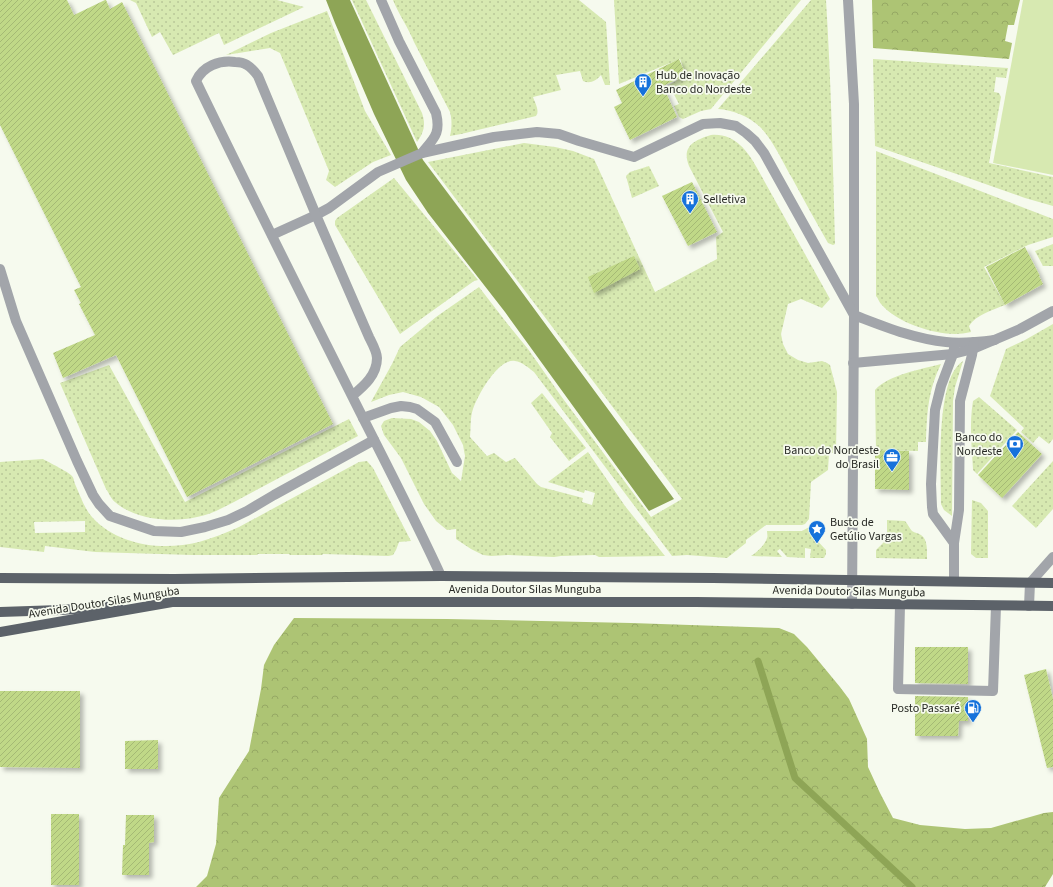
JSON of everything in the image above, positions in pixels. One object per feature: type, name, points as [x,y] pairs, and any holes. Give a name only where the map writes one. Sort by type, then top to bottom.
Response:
[{"type":"main road","name":"Avenida Doutor Silas Munguba","points":[[0,578],[160,579],[441,576],[677,577],[1053,583]]},
{"type":"main road","name":"Avenida Doutor Silas Munguba","points":[[0,632],[172,602],[730,602],[1053,606]]},
{"type":"main road","points":[[0,612],[60,610],[172,602]]},
{"type":"street","points":[[381,0],[436,113],[439,124],[436,135],[422,153]]},
{"type":"street","points":[[848,0],[854,104],[852,604]]},
{"type":"street","points":[[352,396],[370,379],[374,372],[378,357],[316,215],[258,76],[246,64],[238,62],[229,61],[211,65],[200,74],[196,81],[352,396],[426,542],[441,576]]},
{"type":"street","points":[[272,235],[329,208],[378,172],[422,153],[494,137],[537,132],[559,134],[634,157],[703,124],[720,122],[736,126],[746,133],[755,141],[764,153],[854,315],[917,337],[973,346]]},
{"type":"street","points":[[0,269],[16,321],[77,461],[93,496],[110,516],[154,532],[180,532],[217,524],[247,511],[374,440]]},
{"type":"street","points":[[853,363],[953,354],[973,346],[995,340],[1020,329],[1053,311]]},
{"type":"street","points":[[954,543],[933,514],[931,491],[933,423],[935,410],[940,386],[953,354],[955,343]]},
{"type":"street","points":[[954,582],[954,543],[959,510],[960,401],[973,346]]},
{"type":"street","points":[[363,418],[401,406],[417,409],[435,422],[457,462]]},
{"type":"street","points":[[1029,606],[1030,583],[1053,557]]},
{"type":"street","points":[[900,605],[898,689],[993,692],[996,606]]},
{"type":"shaded area","points":[[130,0],[277,0],[304,7],[224,45],[219,33],[173,55],[160,32],[152,37],[136,3]]},
{"type":"shaded area","points":[[326,0],[350,0],[423,160],[674,499],[649,511],[505,312],[428,213],[406,180],[374,114]]},
{"type":"shaded area","points":[[352,0],[366,0],[422,113],[424,128],[417,142]]},
{"type":"shaded area","points":[[393,0],[579,0],[606,22],[610,85],[605,85],[601,75],[593,81],[583,81],[580,71],[556,75],[561,90],[533,97],[537,109],[536,116],[450,136],[452,124],[450,112]]},
{"type":"shaded area","points":[[614,0],[801,0],[711,109],[701,111],[683,119],[679,117],[674,106],[679,104],[669,85],[686,75],[680,59],[619,84]]},
{"type":"shaded area","points":[[811,0],[826,0],[833,152],[835,244],[833,245],[828,243],[777,151],[764,131],[755,122],[745,116],[735,112],[718,109]]},
{"type":"shaded area","points":[[1023,0],[1053,0],[1053,175],[993,163]]},
{"type":"shaded area","points":[[327,11],[365,111],[391,155],[373,162],[335,187],[326,180],[329,171],[280,53],[270,48],[226,55],[271,33]]},
{"type":"shaded area","points":[[873,59],[1008,68],[1006,78],[996,77],[994,92],[999,93],[1001,97],[989,163],[1053,177],[1053,206],[1025,198],[875,146]]},
{"type":"shaded area","points":[[711,135],[719,135],[733,140],[749,155],[830,299],[822,308],[801,299],[788,304],[781,334],[783,344],[788,354],[798,360],[808,363],[822,361],[830,365],[837,392],[836,453],[829,453],[828,470],[811,482],[809,519],[802,525],[766,525],[746,540],[746,543],[727,558],[687,555],[672,556],[534,372],[523,364],[515,361],[502,365],[484,387],[472,412],[470,437],[487,456],[494,453],[506,462],[515,458],[541,487],[583,498],[582,502],[592,505],[595,493],[585,490],[584,493],[548,482],[588,452],[625,506],[665,556],[491,556],[483,555],[471,549],[456,539],[456,529],[447,530],[436,521],[424,504],[401,458],[384,435],[381,426],[384,421],[392,418],[411,419],[419,422],[430,431],[437,441],[452,473],[461,481],[465,456],[463,445],[453,425],[439,407],[421,397],[403,392],[389,395],[371,402],[400,347],[436,317],[479,287],[528,349],[651,517],[682,499],[428,162],[524,143],[573,151],[594,159],[655,292],[717,259],[716,237],[723,232],[689,166],[687,159],[688,149],[691,145],[700,139]]},
{"type":"shaded area","points":[[876,151],[1053,219],[1053,237],[1028,245],[984,267],[1005,305],[976,318],[969,326],[971,332],[957,334],[936,332],[915,326],[888,310],[880,303],[876,296]]},
{"type":"shaded area","points":[[649,166],[659,186],[632,198],[626,176],[630,172]]},
{"type":"shaded area","points":[[394,178],[478,280],[474,281],[400,334],[335,225],[337,218]]},
{"type":"shaded area","points":[[1053,244],[1053,266],[1043,266],[1035,251]]},
{"type":"shaded area","points":[[1053,324],[1053,439],[1049,444],[1039,436],[1033,443],[1021,432],[1024,428],[990,396],[1006,349]]},
{"type":"shaded area","points":[[963,361],[955,387],[953,401],[952,516],[944,510],[941,504],[942,427],[948,386],[954,371]]},
{"type":"shaded area","points":[[941,364],[933,383],[929,402],[926,442],[918,442],[918,451],[876,450],[875,390],[888,380],[897,376]]},
{"type":"shaded area","points":[[109,365],[185,502],[349,419],[358,436],[211,513],[176,520],[165,520],[143,516],[123,508],[111,498],[60,383]]},
{"type":"shaded area","points":[[542,393],[586,448],[569,461],[550,437],[552,433],[531,403]]},
{"type":"shaded area","points":[[979,397],[1017,430],[977,474],[973,470],[971,418],[973,401]]},
{"type":"shaded area","points":[[43,459],[72,476],[87,510],[103,527],[128,540],[142,544],[171,546],[199,542],[239,527],[359,462],[367,461],[373,468],[411,541],[399,542],[393,555],[388,556],[323,554],[192,555],[95,552],[45,546],[44,552],[0,547],[0,462]],"holes":[[[85,521],[85,532],[35,533],[34,522]]]},
{"type":"shaded area","points":[[1053,461],[1053,509],[1036,528],[1012,506]]},
{"type":"shaded area","points":[[972,500],[981,503],[988,511],[988,558],[976,558],[971,554]]},
{"type":"shaded area","points":[[887,520],[905,521],[912,531],[920,534],[925,539],[927,546],[927,559],[876,558],[876,550],[887,539]]},
{"type":"shaded area","points":[[811,526],[811,534],[826,550],[824,558],[810,558],[811,549],[805,548],[805,558],[787,557],[780,549],[777,551],[782,557],[751,556],[764,543],[767,537],[767,531],[802,531]]},
{"type":"green space","points":[[872,0],[1020,0],[1014,25],[1008,25],[1005,41],[1012,43],[1009,59],[873,48]]},
{"type":"green space","points":[[294,618],[447,619],[779,628],[794,634],[807,647],[849,699],[867,739],[868,767],[893,818],[920,825],[965,829],[991,828],[1044,813],[1053,812],[1053,874],[1045,887],[196,887],[207,876],[216,844],[219,798],[249,751],[264,665],[274,645]]},
{"type":"building","points":[[0,0],[67,0],[74,15],[105,0],[110,9],[122,2],[333,424],[187,497],[116,355],[63,378],[53,353],[95,335],[79,304],[81,303],[74,290],[81,287],[0,125]]},
{"type":"building","name":"Hub de Inovação Banco do Nordeste","points":[[679,59],[686,75],[663,86],[677,117],[630,140],[614,107],[622,103],[616,90]]},
{"type":"building","name":"Selletiva","points":[[692,182],[717,232],[688,246],[662,196]]},
{"type":"building","points":[[1025,247],[1043,284],[1005,305],[986,267]]},
{"type":"building","points":[[634,256],[640,269],[594,293],[588,277]]},
{"type":"building","name":"Banco do Nordeste","points":[[1018,432],[1042,454],[1002,498],[978,475]]},
{"type":"building","points":[[875,450],[909,451],[909,490],[875,489]]},
{"type":"building","points":[[915,647],[968,647],[968,684],[915,683]]},
{"type":"building","points":[[1046,669],[1053,699],[1053,767],[1047,768],[1024,675]]},
{"type":"building","points":[[0,691],[80,691],[80,768],[0,767]]},
{"type":"building","points":[[915,696],[968,697],[968,721],[959,721],[958,736],[915,736]]},
{"type":"building","points":[[158,740],[158,769],[125,769],[125,741]]},
{"type":"building","points":[[51,814],[79,814],[79,885],[51,885]]},
{"type":"building","points":[[126,815],[154,815],[154,842],[149,843],[149,875],[122,875]]},
{"type":"waterway","points":[[758,661],[795,778],[912,887]]},
{"type":"place","name":"Hub de Inovação Banco do Nordeste","points":[[643,97]]},
{"type":"place","name":"Selletiva","points":[[690,214]]},
{"type":"place","name":"Banco do Nordeste","points":[[1015,459]]},
{"type":"place","name":"Banco do Nordeste do Brasil","points":[[892,472]]},
{"type":"place","name":"Busto de Getúlio Vargas","points":[[817,544]]},
{"type":"place","name":"Posto Passaré","points":[[973,723]]}]
